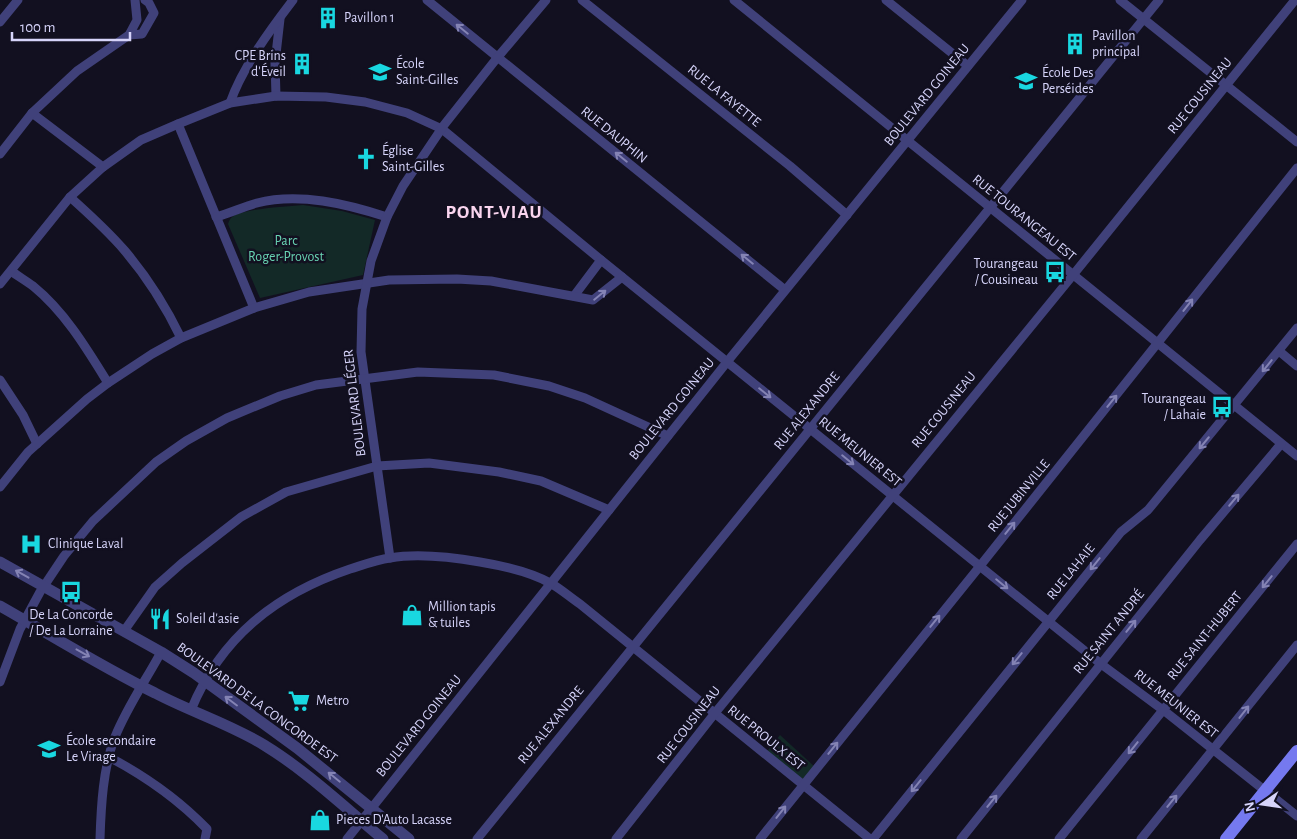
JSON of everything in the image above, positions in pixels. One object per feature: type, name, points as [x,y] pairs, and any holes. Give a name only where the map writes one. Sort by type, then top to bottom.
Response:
[{"type":"main road","points":[[1226,839],[1297,751]]},
{"type":"street","points":[[0,22],[18,0]]},
{"type":"street","points":[[0,154],[32,113],[78,71],[128,35],[137,20],[135,0]]},
{"type":"street","points":[[128,35],[142,34],[154,13],[149,3],[145,0]]},
{"type":"street","points":[[230,103],[236,84],[293,0]]},
{"type":"street","name":"RUE DAUPHIN","points":[[426,0],[785,290]]},
{"type":"street","name":"BOULEVARD LÉGER","points":[[390,558],[361,352],[362,309],[371,261],[387,217],[403,186],[442,129],[497,58],[546,0]]},
{"type":"street","name":"RUE LA FAYETTE","points":[[582,0],[782,160],[847,215]]},
{"type":"street","name":"RUE TOURANGEAU EST","points":[[734,0],[1297,456]]},
{"type":"street","points":[[886,0],[968,66]]},
{"type":"street","name":"BOULEVARD GOINEAU","points":[[347,839],[727,362],[1022,0]]},
{"type":"street","points":[[1120,0],[1297,142]]},
{"type":"street","name":"RUE ALEXANDRE","points":[[477,839],[1159,0]]},
{"type":"street","name":"RUE COUSINEAU","points":[[616,839],[715,713],[1074,275],[1295,0]]},
{"type":"street","points":[[276,96],[276,63],[280,17]]},
{"type":"street","name":"RUE MEUNIER EST","points":[[0,284],[70,197],[103,168],[142,140],[178,124],[230,103],[276,96],[326,97],[365,102],[407,113],[442,129],[1101,664],[1164,710],[1297,816]]},
{"type":"street","points":[[32,113],[103,168]]},
{"type":"street","points":[[178,124],[254,308]]},
{"type":"street","name":"RUE JUBINVILLE","points":[[760,839],[1297,168]]},
{"type":"street","points":[[70,197],[126,251],[167,310],[181,338]]},
{"type":"street","points":[[216,217],[258,203],[290,200],[320,200],[351,206],[387,217]]},
{"type":"street","points":[[574,296],[602,260]]},
{"type":"street","points":[[11,271],[34,287],[60,314],[86,346],[108,384]]},
{"type":"street","points":[[0,487],[28,452],[88,399],[108,384],[152,354],[181,338],[254,308],[310,292],[389,280],[491,281],[593,300],[622,277]]},
{"type":"street","name":"RUE LAHAIE","points":[[871,839],[1121,532],[1148,510],[1297,328]]},
{"type":"street","points":[[1279,351],[1297,366]]},
{"type":"street","points":[[0,682],[11,649],[43,586],[67,552],[93,521],[156,462],[186,441],[227,418],[280,396],[316,385],[418,372],[494,375],[549,386],[585,398],[668,436]]},
{"type":"street","points":[[0,380],[23,415],[37,444]]},
{"type":"street","name":"RUE SAINT ANDRÉ","points":[[961,839],[1200,540],[1281,444]]},
{"type":"street","points":[[124,631],[155,587],[182,563],[241,517],[286,492],[377,466],[429,463],[499,472],[540,481],[609,510]]},
{"type":"street","name":"RUE SAINT-HUBERT","points":[[1059,839],[1297,544]]},
{"type":"street","name":"RUE PROULX EST","points":[[191,710],[212,668],[250,624],[277,603],[306,586],[338,573],[390,558],[421,556],[458,558],[523,572],[552,584],[632,646],[871,839]]},
{"type":"street","name":"BOULEVARD DE LA CONCORDE EST","points":[[0,562],[161,652],[205,681],[297,748],[409,839]]},
{"type":"street","name":"BOULEVARD DE LA CONCORDE EST","points":[[0,606],[142,686],[191,710],[232,727],[264,745],[308,776],[383,839]]},
{"type":"street","points":[[1141,839],[1297,645]]},
{"type":"street","points":[[100,839],[101,805],[109,757],[120,725],[161,652]]},
{"type":"street","points":[[109,757],[134,770],[192,813],[207,829],[205,839]]},
{"type":"green space","name":"Parc Roger-Provost","points":[[303,205],[342,211],[375,220],[363,275],[260,298],[228,224],[229,221],[235,215],[250,211]]},
{"type":"green space","points":[[780,735],[816,768],[802,785],[765,754]]},
{"type":"place","name":"Pavillon 1","points":[[328,18]]},
{"type":"place","name":"Pavillon principal","points":[[1075,44]]},
{"type":"place","name":"CPE Brins d'Éveil","points":[[302,64]]},
{"type":"place","name":"École Saint-Gilles","points":[[380,72]]},
{"type":"place","name":"École Des Perséides","points":[[1026,81]]},
{"type":"place","name":"Église Saint-Gilles","points":[[366,159]]},
{"type":"place","name":"Tourangeau / Cousineau","points":[[1055,272]]},
{"type":"place","name":"Tourangeau / Lahaie","points":[[1222,407]]},
{"type":"place","name":"Clinique Laval","points":[[31,544]]},
{"type":"place","name":"De La Concorde / De La Lorraine","points":[[71,592]]},
{"type":"place","name":"Million tapis & tuiles","points":[[412,615]]},
{"type":"place","name":"Soleil d'asie","points":[[160,619]]},
{"type":"place","name":"Metro","points":[[299,701]]},
{"type":"place","name":"École secondaire Le Virage","points":[[49,749]]},
{"type":"place","name":"Pieces D'Auto Lacasse","points":[[320,820]]},
{"type":"district","name":"PONT-VIAU","points":[[494,212]]}]
